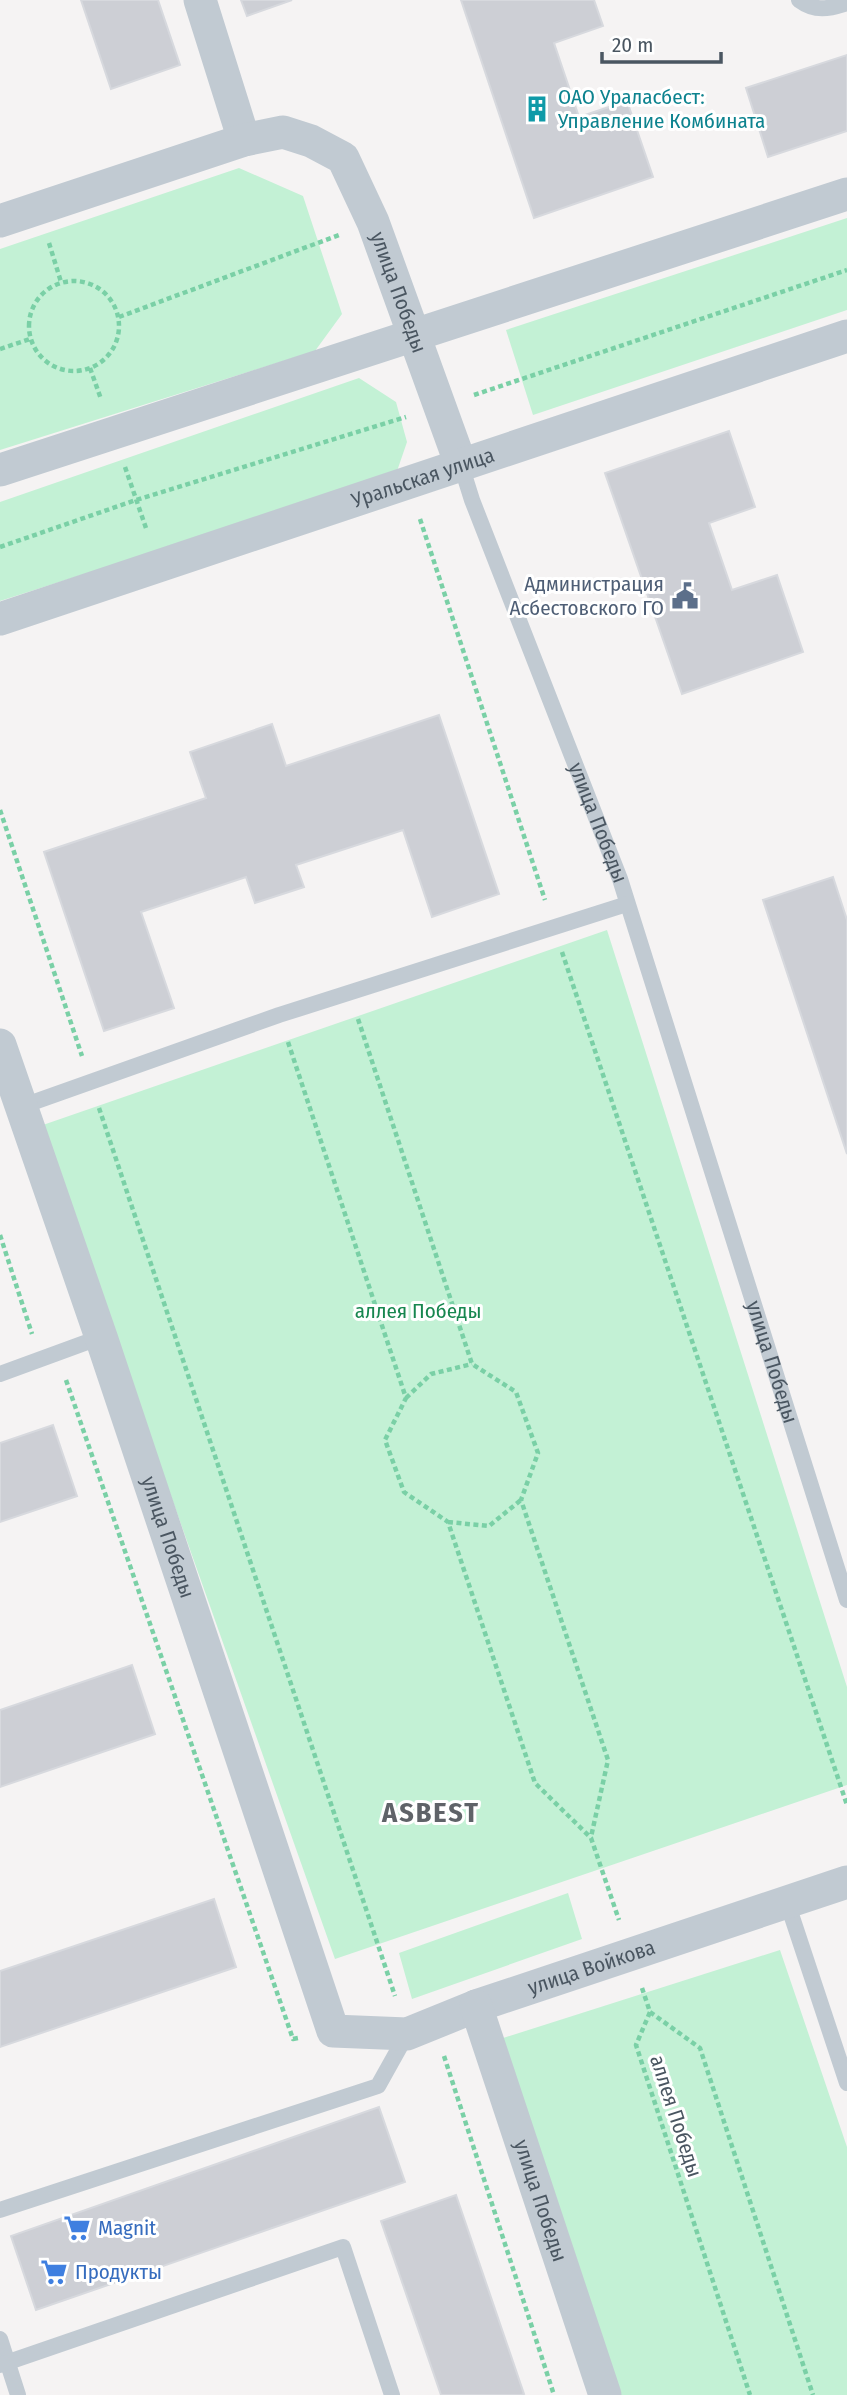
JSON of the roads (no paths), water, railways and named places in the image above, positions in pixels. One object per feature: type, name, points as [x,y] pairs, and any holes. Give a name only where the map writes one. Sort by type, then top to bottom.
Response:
[{"type":"street","points":[[200,0],[244,140]]},
{"type":"street","name":"улица Победы","points":[[0,221],[244,140],[283,132],[311,141],[343,158],[373,222],[461,465]]},
{"type":"street","points":[[0,470],[847,194]]},
{"type":"street","name":"Уральская улица","points":[[0,620],[847,336]]},
{"type":"street","name":"улица Победы","points":[[0,1045],[101,1337],[333,2031]]},
{"type":"street","name":"улица Войкова","points":[[333,2031],[420,2028],[476,2006],[847,1882]]},
{"type":"street","name":"улица Победы","points":[[476,2006],[605,2395]]},
{"type":"lane","points":[[799,0],[807,6],[825,10],[847,3]]},
{"type":"lane","name":"улица Победы","points":[[461,465],[472,500],[620,879],[847,1600]]},
{"type":"lane","points":[[20,1107],[279,1015],[627,904]]},
{"type":"lane","points":[[0,1374],[101,1337]]},
{"type":"lane","points":[[787,1902],[847,2083]]},
{"type":"lane","points":[[0,2210],[378,2086],[420,2028]]},
{"type":"lane","points":[[4,2364],[343,2247],[392,2395]]},
{"type":"lane","points":[[0,2339],[4,2364],[18,2395]]},
{"type":"place","name":"ОАО Ураласбест: Управление Комбината","points":[[537,109]]},
{"type":"place","name":"Администрация Асбестовского ГО","points":[[685,596]]},
{"type":"place","name":"Magnit","points":[[77,2228]]},
{"type":"place","name":"Продукты","points":[[54,2272]]},
{"type":"district","name":"ASBEST","points":[[431,1812]]},
{"type":"park label","name":"аллея Победы","points":[[418,1311]]}]
